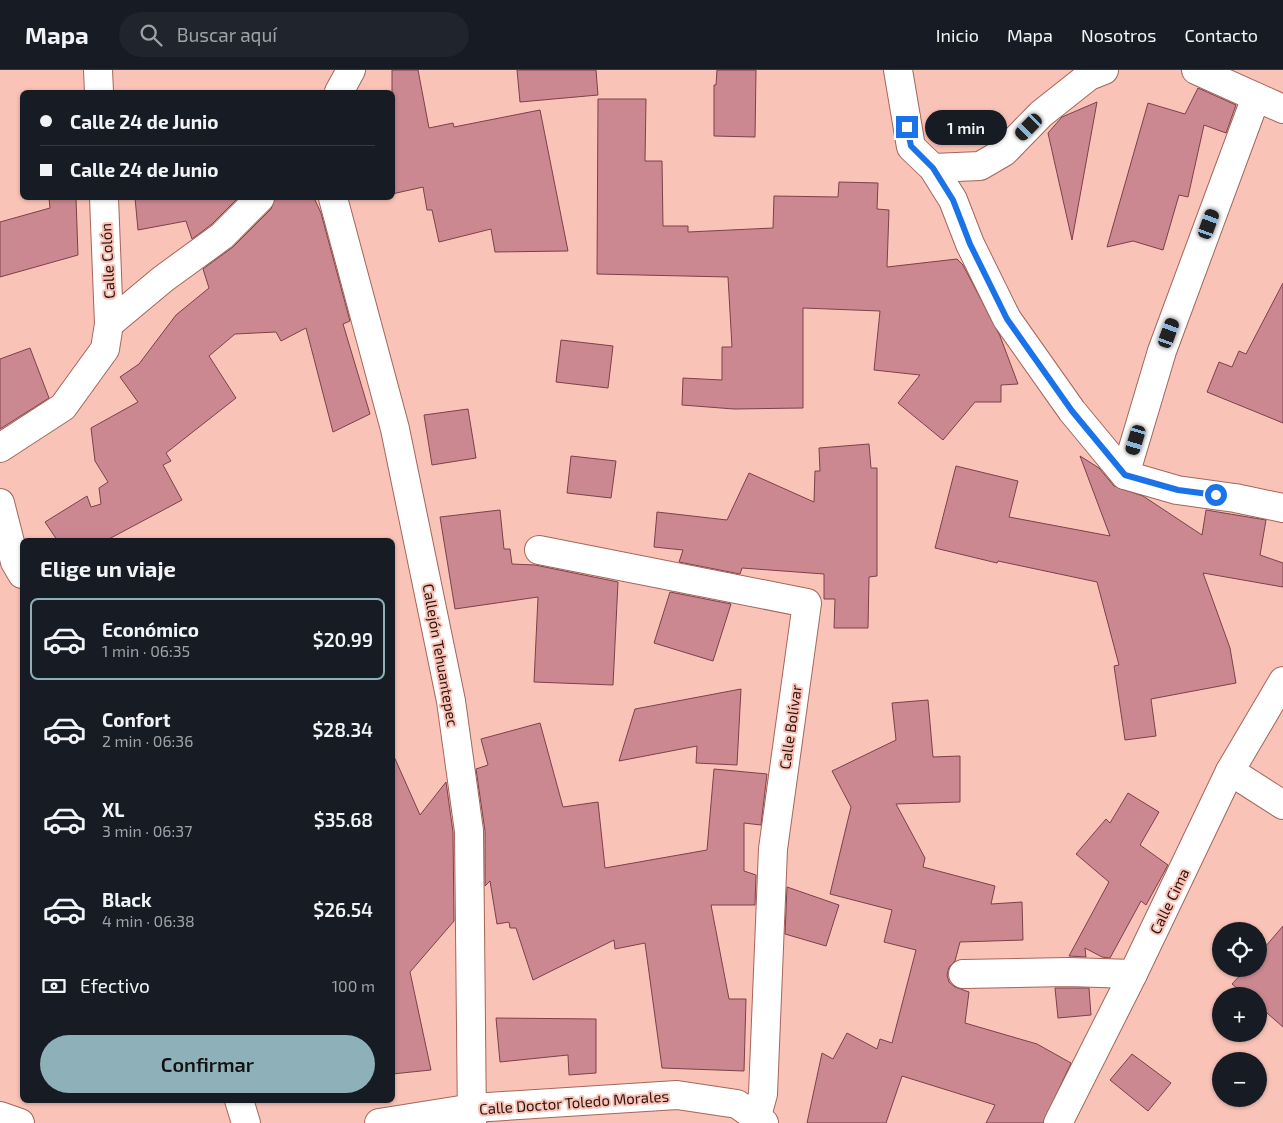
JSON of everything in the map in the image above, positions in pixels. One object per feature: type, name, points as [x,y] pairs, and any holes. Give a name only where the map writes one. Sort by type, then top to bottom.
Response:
[{"type":"street","points":[[98,70],[99,90]]},
{"type":"street","points":[[340,90],[351,70]]},
{"type":"street","points":[[898,70],[911,146],[933,168],[953,200],[970,244],[1007,319],[1072,411],[1125,475],[1178,490],[1235,498],[1283,508]]},
{"type":"street","points":[[933,168],[980,166],[1004,152],[1041,114],[1089,76],[1104,70]]},
{"type":"street","points":[[1196,70],[1283,109]]},
{"type":"street","points":[[1125,475],[1162,351],[1256,97]]},
{"type":"street","name":"Calle Colón","points":[[0,448],[63,407],[105,349],[110,324],[104,200]]},
{"type":"street","points":[[110,324],[163,279],[222,236],[258,200]]},
{"type":"street","name":"Callejón Tehuantepec","points":[[334,200],[395,429],[451,701],[469,832],[473,1116]]},
{"type":"street","points":[[0,504],[15,562],[20,571]]},
{"type":"street","name":"Calle Bolívar","points":[[539,550],[807,603],[773,849],[763,1094],[758,1121]]},
{"type":"street","name":"Calle Cima","points":[[1058,1123],[1134,974],[1230,771],[1283,682]]},
{"type":"street","points":[[1230,771],[1283,804]]},
{"type":"street","points":[[964,974],[1068,972],[1134,974]]},
{"type":"street","name":"Calle Doctor Toledo Morales","points":[[379,1123],[473,1116],[677,1095],[737,1104],[758,1121]]},
{"type":"street","points":[[240,1103],[246,1123]]},
{"type":"street","points":[[0,1116],[20,1123]]},
{"type":"building","points":[[392,70],[418,70],[429,128],[453,123],[454,127],[540,110],[568,251],[495,252],[491,229],[439,242],[432,210],[427,210],[423,187],[395,193],[395,90],[392,90]]},
{"type":"building","points":[[517,70],[596,70],[598,95],[520,102]]},
{"type":"building","points":[[717,70],[756,70],[755,137],[714,136],[714,85],[716,85]]},
{"type":"building","points":[[1198,88],[1236,105],[1226,133],[1204,125],[1188,197],[1179,195],[1163,250],[1133,241],[1107,247],[1148,103],[1185,114]]},
{"type":"building","points":[[598,99],[646,99],[645,161],[662,161],[663,226],[688,226],[688,232],[773,228],[774,196],[838,197],[839,182],[878,183],[877,209],[889,210],[887,267],[957,259],[963,265],[1000,336],[1018,384],[1001,385],[1001,402],[975,402],[943,440],[898,403],[920,375],[874,370],[880,311],[803,308],[803,408],[734,409],[682,405],[683,378],[722,380],[722,347],[732,347],[728,277],[597,274]]},
{"type":"building","points":[[1097,102],[1072,240],[1048,133],[1062,117]]},
{"type":"building","points":[[49,200],[76,200],[78,255],[0,277],[0,222],[50,208]]},
{"type":"building","points":[[135,200],[236,200],[212,224],[192,239],[186,221],[138,230]]},
{"type":"building","points":[[274,200],[315,200],[321,213],[350,321],[343,324],[370,414],[333,432],[306,328],[281,341],[276,332],[235,334],[209,356],[236,398],[166,453],[171,461],[163,465],[182,500],[111,538],[56,538],[45,522],[87,496],[91,507],[101,504],[99,488],[108,482],[95,461],[91,428],[138,402],[120,377],[139,364],[176,315],[209,288],[203,269],[233,247],[271,209]]},
{"type":"building","points":[[1283,283],[1283,423],[1207,392],[1219,362],[1232,367],[1239,351],[1246,354]]},
{"type":"building","points":[[561,340],[613,346],[608,388],[556,382]]},
{"type":"building","points":[[30,348],[49,398],[0,429],[0,359]]},
{"type":"building","points":[[468,409],[476,458],[432,465],[424,415]]},
{"type":"building","points":[[869,444],[871,468],[877,468],[877,576],[869,577],[868,628],[834,628],[835,599],[824,599],[824,574],[742,568],[740,574],[679,562],[683,550],[654,547],[657,512],[727,520],[749,473],[814,502],[815,471],[820,471],[819,448]]},
{"type":"building","points":[[571,456],[616,461],[611,498],[567,493]]},
{"type":"building","points":[[1080,456],[1099,468],[1114,486],[1143,496],[1202,535],[1206,510],[1266,520],[1260,555],[1283,563],[1283,587],[1203,573],[1230,648],[1236,683],[1151,699],[1156,736],[1125,740],[1114,666],[1119,665],[1097,582],[998,561],[997,563],[935,548],[956,466],[1018,481],[1009,517],[1110,536]]},
{"type":"building","points":[[500,510],[504,549],[510,549],[512,564],[535,565],[618,582],[613,685],[534,682],[538,597],[455,609],[440,517]]},
{"type":"building","points":[[670,592],[731,604],[713,661],[654,643]]},
{"type":"building","points":[[741,689],[737,765],[696,763],[697,746],[619,761],[635,709]]},
{"type":"building","points":[[928,700],[933,757],[960,756],[960,802],[896,804],[925,858],[923,867],[995,886],[991,904],[1022,902],[1023,940],[960,942],[955,961],[949,967],[947,975],[949,982],[955,987],[969,992],[965,1023],[1037,1044],[1071,1063],[1043,1123],[986,1123],[995,1105],[902,1076],[886,1123],[807,1123],[822,1053],[833,1059],[847,1033],[877,1049],[880,1039],[892,1043],[916,950],[884,942],[892,910],[830,894],[851,807],[832,771],[896,740],[892,703]]},
{"type":"building","points":[[540,723],[563,807],[598,802],[605,868],[707,850],[714,769],[767,774],[761,825],[744,823],[744,871],[756,875],[755,905],[711,905],[729,999],[746,999],[744,1071],[662,1068],[645,943],[615,949],[614,940],[533,980],[516,928],[510,928],[509,922],[497,924],[490,881],[485,886],[485,831],[476,769],[488,765],[481,739]]},
{"type":"building","points":[[395,759],[420,815],[446,782],[453,832],[454,921],[410,972],[431,1070],[395,1074]]},
{"type":"building","points":[[1128,793],[1159,812],[1140,845],[1168,865],[1146,905],[1141,901],[1110,958],[1102,957],[1085,948],[1086,957],[1069,956],[1109,882],[1076,854],[1106,819],[1110,823]]},
{"type":"building","points":[[787,887],[839,905],[826,946],[785,934]]},
{"type":"building","points":[[1283,926],[1283,1027],[1267,1013],[1267,987],[1236,987],[1232,984],[1239,977],[1267,977],[1267,945]]},
{"type":"building","points":[[1055,988],[1089,988],[1091,1015],[1058,1018]]},
{"type":"building","points":[[496,1018],[596,1019],[596,1073],[569,1075],[568,1055],[500,1062]]},
{"type":"building","points":[[1132,1054],[1171,1083],[1148,1111],[1110,1080]]},
{"type":"route","points":[[907,127],[911,146],[933,168],[953,200],[970,244],[1007,319],[1038,360],[1072,411],[1125,475],[1178,490],[1216,495]]}]
